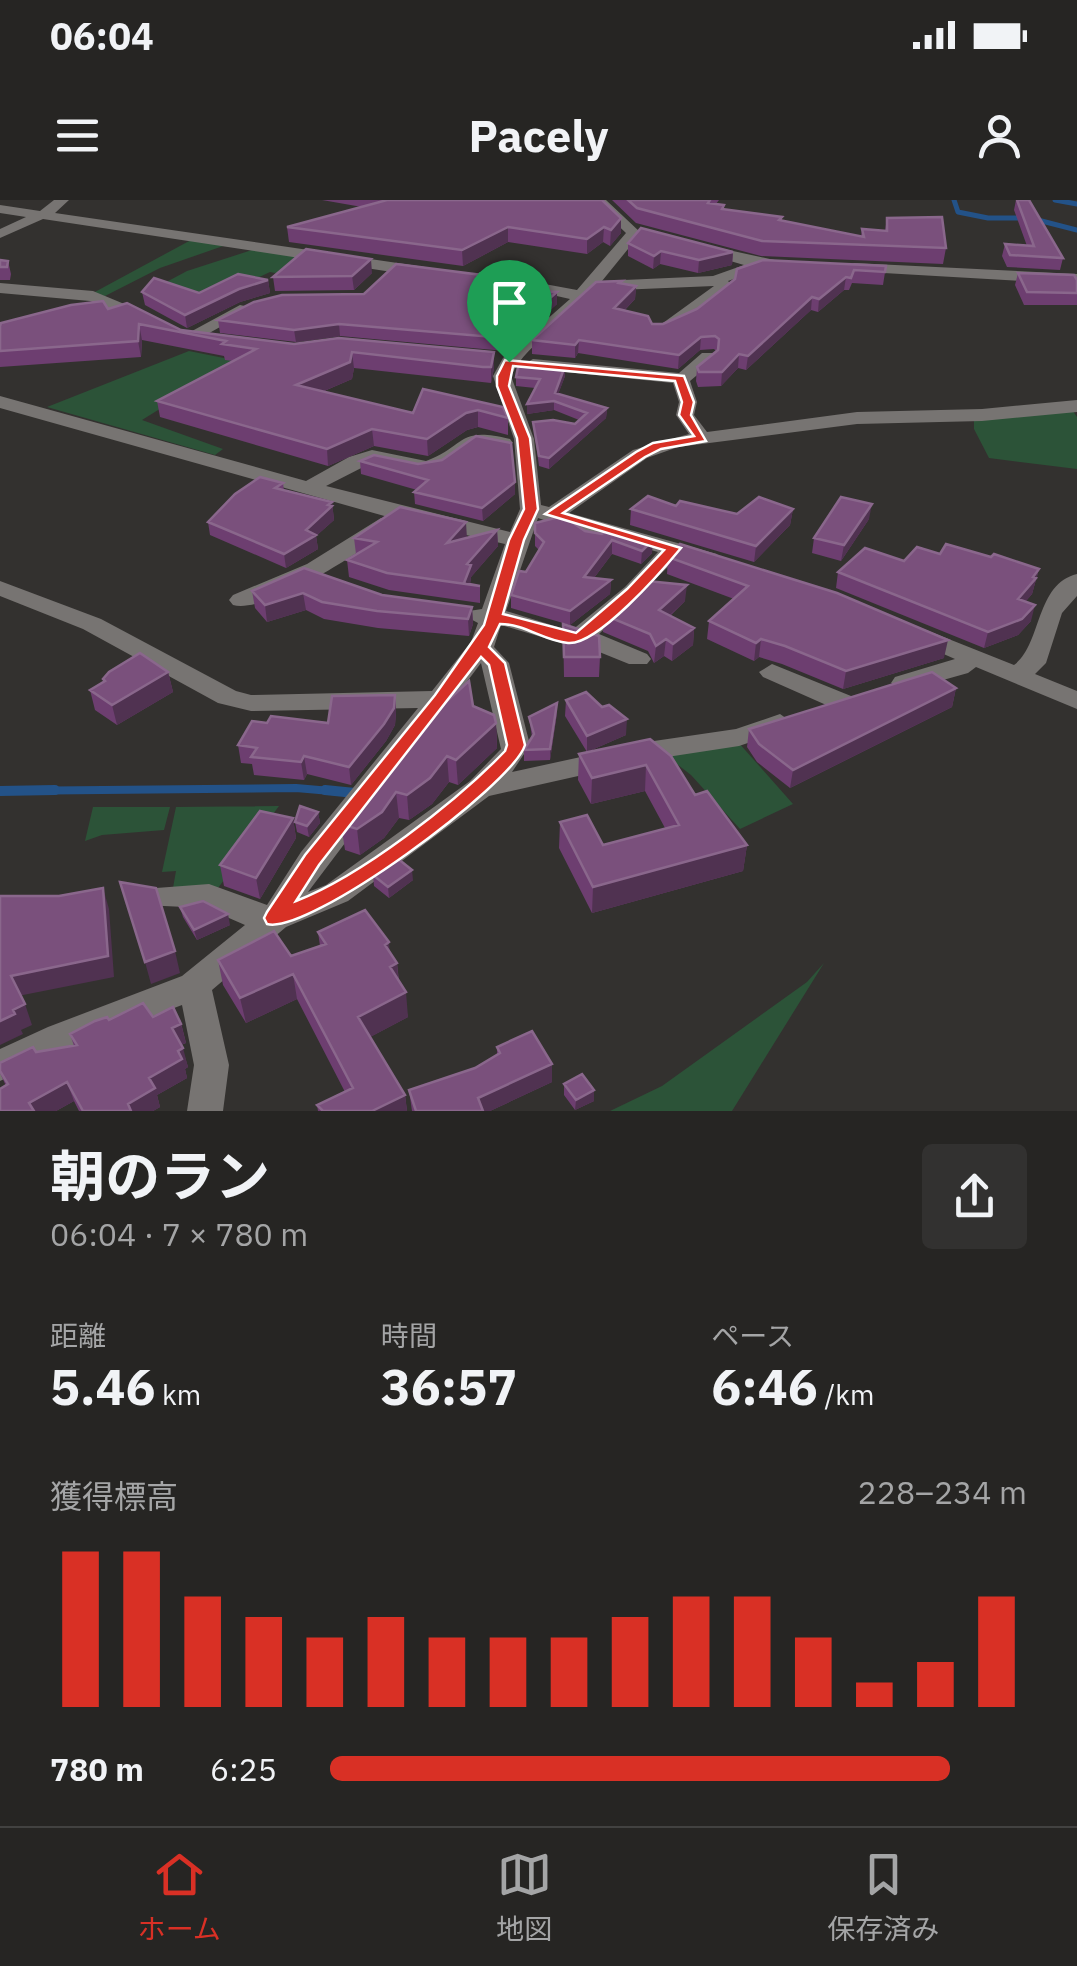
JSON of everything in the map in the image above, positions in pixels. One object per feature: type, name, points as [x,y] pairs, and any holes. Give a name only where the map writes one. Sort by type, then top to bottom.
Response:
[{"type":"street","points":[[0,234],[41,215],[62,200]]},
{"type":"street","points":[[541,512],[525,448],[528,423],[503,386],[502,376],[509,362],[586,291],[639,231],[598,200]]},
{"type":"street","points":[[0,209],[433,274]]},
{"type":"street","points":[[682,243],[759,264],[807,266]]},
{"type":"street","points":[[465,277],[586,291],[716,281],[759,264]]},
{"type":"street","points":[[378,283],[392,267]]},
{"type":"street","points":[[846,268],[1077,280]]},
{"type":"street","points":[[657,330],[671,327],[725,286],[716,281]]},
{"type":"street","points":[[0,288],[93,296],[128,307],[189,337],[227,341]]},
{"type":"street","points":[[189,337],[258,305]]},
{"type":"street","points":[[487,360],[680,378],[690,375],[708,357]]},
{"type":"street","points":[[680,378],[688,402],[685,415],[702,438]]},
{"type":"street","points":[[0,402],[396,512],[516,540]]},
{"type":"street","points":[[0,1066],[60,1038],[194,986],[275,918],[312,860],[480,647],[494,619],[516,540],[541,512],[657,446],[857,418],[982,415],[1077,406]]},
{"type":"street","points":[[307,488],[372,456],[420,467],[435,466],[469,439],[479,437],[525,448]]},
{"type":"street","points":[[241,600],[308,574],[358,544],[396,512]]},
{"type":"street","points":[[541,512],[736,568]]},
{"type":"street","points":[[582,636],[633,592],[674,548]]},
{"type":"street","points":[[308,574],[342,587]]},
{"type":"street","points":[[1029,680],[1051,612],[1077,581]]},
{"type":"street","points":[[0,588],[92,624],[228,697],[251,703],[440,699]]},
{"type":"street","points":[[456,613],[515,619],[568,638],[582,636],[638,660]]},
{"type":"street","points":[[896,625],[1077,700]]},
{"type":"street","points":[[154,897],[208,896],[254,916],[275,918],[337,894],[480,788],[514,753],[516,745],[496,663],[480,647]]},
{"type":"street","points":[[480,788],[596,761],[739,737],[959,668],[973,657]]},
{"type":"street","points":[[772,672],[842,702]]},
{"type":"street","points":[[194,986],[206,1028],[210,1062],[211,1099],[205,1111]]},
{"type":"green space","points":[[191,240],[226,245],[160,268],[105,296],[93,293]]},
{"type":"green space","points":[[252,250],[318,256],[290,276],[270,272],[201,304],[157,287],[187,271]]},
{"type":"green space","points":[[189,351],[264,366],[187,392],[142,420],[223,449],[215,455],[47,407]]},
{"type":"green space","points":[[1071,408],[1077,417],[1077,469],[989,458],[974,429],[974,418]]},
{"type":"green space","points":[[738,742],[793,804],[740,829],[691,775],[664,754]]},
{"type":"green space","points":[[279,806],[218,888],[173,888],[176,871],[162,872],[176,807]]},
{"type":"green space","points":[[93,807],[170,807],[164,830],[102,835],[85,841]]},
{"type":"green space","points":[[824,963],[732,1111],[610,1111],[662,1086],[807,982]]},
{"type":"building","points":[[387,200],[602,200],[621,218],[611,230],[604,227],[587,239],[508,227],[462,250],[287,227]]},
{"type":"building","points":[[628,200],[710,200],[708,203],[724,205],[722,209],[782,217],[779,220],[864,237],[862,229],[887,231],[887,218],[942,217],[946,248],[762,241],[637,208]]},
{"type":"building","points":[[1017,200],[1029,200],[1063,258],[1010,255],[1005,244],[1034,246]]},
{"type":"building","points":[[641,228],[733,252],[699,260],[661,251],[654,256],[628,243]]},
{"type":"building","points":[[306,249],[371,259],[352,276],[273,277]]},
{"type":"building","points":[[763,260],[886,266],[885,272],[854,270],[851,278],[846,277],[819,299],[812,297],[748,356],[739,354],[722,372],[699,372],[697,367],[718,350],[719,339],[715,336],[701,337],[679,355],[579,340],[575,345],[532,340],[596,282],[622,281],[619,283],[636,286],[614,308],[648,316],[652,324],[663,324],[697,309],[735,279],[737,269]]},
{"type":"building","points":[[396,264],[513,279],[497,290],[557,292],[505,338],[339,324],[294,330],[218,320],[254,302],[282,295],[364,294]]},
{"type":"building","points":[[1018,273],[1074,275],[1077,293],[1027,292]]},
{"type":"building","points":[[238,274],[268,280],[185,315],[142,292],[154,278],[199,293]]},
{"type":"building","points":[[103,301],[108,309],[127,303],[181,330],[294,344],[339,338],[494,352],[491,367],[483,367],[352,352],[350,362],[296,385],[413,413],[423,389],[503,407],[508,418],[478,410],[466,413],[427,439],[372,429],[327,449],[157,401],[256,349],[139,324],[138,341],[0,351],[1,323]]},
{"type":"building","points":[[519,362],[565,366],[555,393],[607,408],[549,458],[539,456],[533,422],[575,424],[587,413],[554,401],[527,404],[540,379],[516,377]]},
{"type":"building","points":[[476,436],[511,443],[515,482],[482,508],[414,492],[428,480],[360,461],[374,455],[418,464],[442,460]]},
{"type":"building","points":[[260,477],[283,483],[275,488],[332,502],[306,530],[316,535],[284,554],[208,522],[235,494]]},
{"type":"building","points":[[648,496],[676,506],[680,501],[737,514],[759,497],[793,509],[756,546],[631,509]]},
{"type":"building","points":[[841,497],[872,504],[844,545],[814,538]]},
{"type":"building","points":[[400,507],[466,522],[447,543],[497,530],[467,564],[471,565],[464,583],[480,586],[387,573],[347,560],[377,542],[354,538]]},
{"type":"building","points":[[563,516],[585,531],[602,534],[610,528],[653,540],[642,551],[612,540],[584,577],[611,580],[570,611],[511,595],[519,571],[526,572],[544,542],[535,533],[535,523]]},
{"type":"building","points":[[680,544],[837,593],[948,640],[846,671],[785,646],[761,639],[756,643],[709,621],[748,586],[668,557]]},
{"type":"building","points":[[946,544],[1039,569],[1018,599],[1035,605],[1022,619],[988,632],[838,572],[865,548],[904,561],[917,547],[940,554]]},
{"type":"building","points":[[304,568],[382,595],[472,607],[468,619],[377,611],[322,602],[303,593],[265,605],[252,591]]},
{"type":"building","points":[[647,581],[687,585],[659,610],[694,628],[673,644],[666,639],[656,646],[650,634],[604,615]]},
{"type":"building","points":[[563,624],[599,636],[600,657],[564,657]]},
{"type":"building","points":[[140,653],[168,672],[112,705],[90,690],[105,681],[109,672]]},
{"type":"building","points":[[932,672],[956,688],[793,770],[759,744],[749,729]]},
{"type":"building","points":[[469,681],[473,706],[494,715],[496,723],[456,760],[447,756],[430,778],[407,795],[396,792],[382,812],[357,829],[341,824],[413,732]]},
{"type":"building","points":[[586,692],[602,707],[609,705],[627,719],[587,736],[566,700]]},
{"type":"building","points":[[395,695],[394,708],[384,724],[349,767],[304,756],[301,762],[251,757],[257,748],[238,745],[252,721],[267,723],[271,716],[328,723],[332,696]]},
{"type":"building","points":[[557,703],[550,749],[524,750],[534,734],[529,717]]},
{"type":"building","points":[[650,739],[671,756],[695,795],[707,791],[747,845],[593,887],[560,822],[587,815],[603,845],[679,825],[646,765],[592,778],[579,754]]},
{"type":"building","points":[[300,806],[318,812],[307,826],[295,822]]},
{"type":"building","points":[[260,811],[293,818],[256,878],[220,865]]},
{"type":"building","points":[[397,858],[412,870],[388,887],[373,875]]},
{"type":"building","points":[[120,882],[156,888],[175,951],[145,962]]},
{"type":"building","points":[[103,888],[108,956],[11,976],[25,1004],[0,1021],[0,896],[59,896]]},
{"type":"building","points":[[203,901],[228,914],[194,930],[180,907]]},
{"type":"building","points":[[365,910],[389,942],[385,945],[397,963],[390,967],[406,992],[358,1017],[405,1095],[372,1111],[323,1111],[317,1105],[353,1088],[293,974],[240,998],[218,960],[274,931],[291,956],[326,944],[318,932]]},
{"type":"building","points":[[143,1003],[153,1017],[173,1007],[181,1024],[172,1028],[183,1048],[178,1051],[182,1059],[149,1078],[155,1088],[128,1104],[131,1111],[83,1111],[67,1082],[29,1103],[34,1111],[0,1111],[0,1089],[8,1084],[0,1063],[33,1047],[36,1052],[77,1045],[70,1034]]},
{"type":"building","points":[[532,1031],[552,1064],[478,1098],[483,1111],[416,1111],[409,1090],[475,1068],[500,1053],[497,1047]]},
{"type":"building","points":[[582,1074],[594,1090],[576,1100],[564,1084]]},
{"type":"waterway","points":[[954,200],[958,212],[988,218],[1030,218],[1077,230]]},
{"type":"waterway","points":[[1055,200],[1077,204]]},
{"type":"waterway","points":[[55,790],[0,791],[296,788],[354,793]]},
{"type":"waterway","points":[[325,790],[355,793]]},
{"type":"route","points":[[509,362],[502,376],[503,386],[524,438],[531,509],[516,540],[492,625],[483,644],[480,647],[312,860],[275,918],[337,894],[480,788],[514,753],[516,745],[496,663],[480,647],[483,644],[492,625],[494,619],[515,619],[568,638],[580,638],[633,592],[674,548],[552,514],[640,454],[657,446],[702,438],[685,415],[688,402],[680,378],[509,362]]}]
